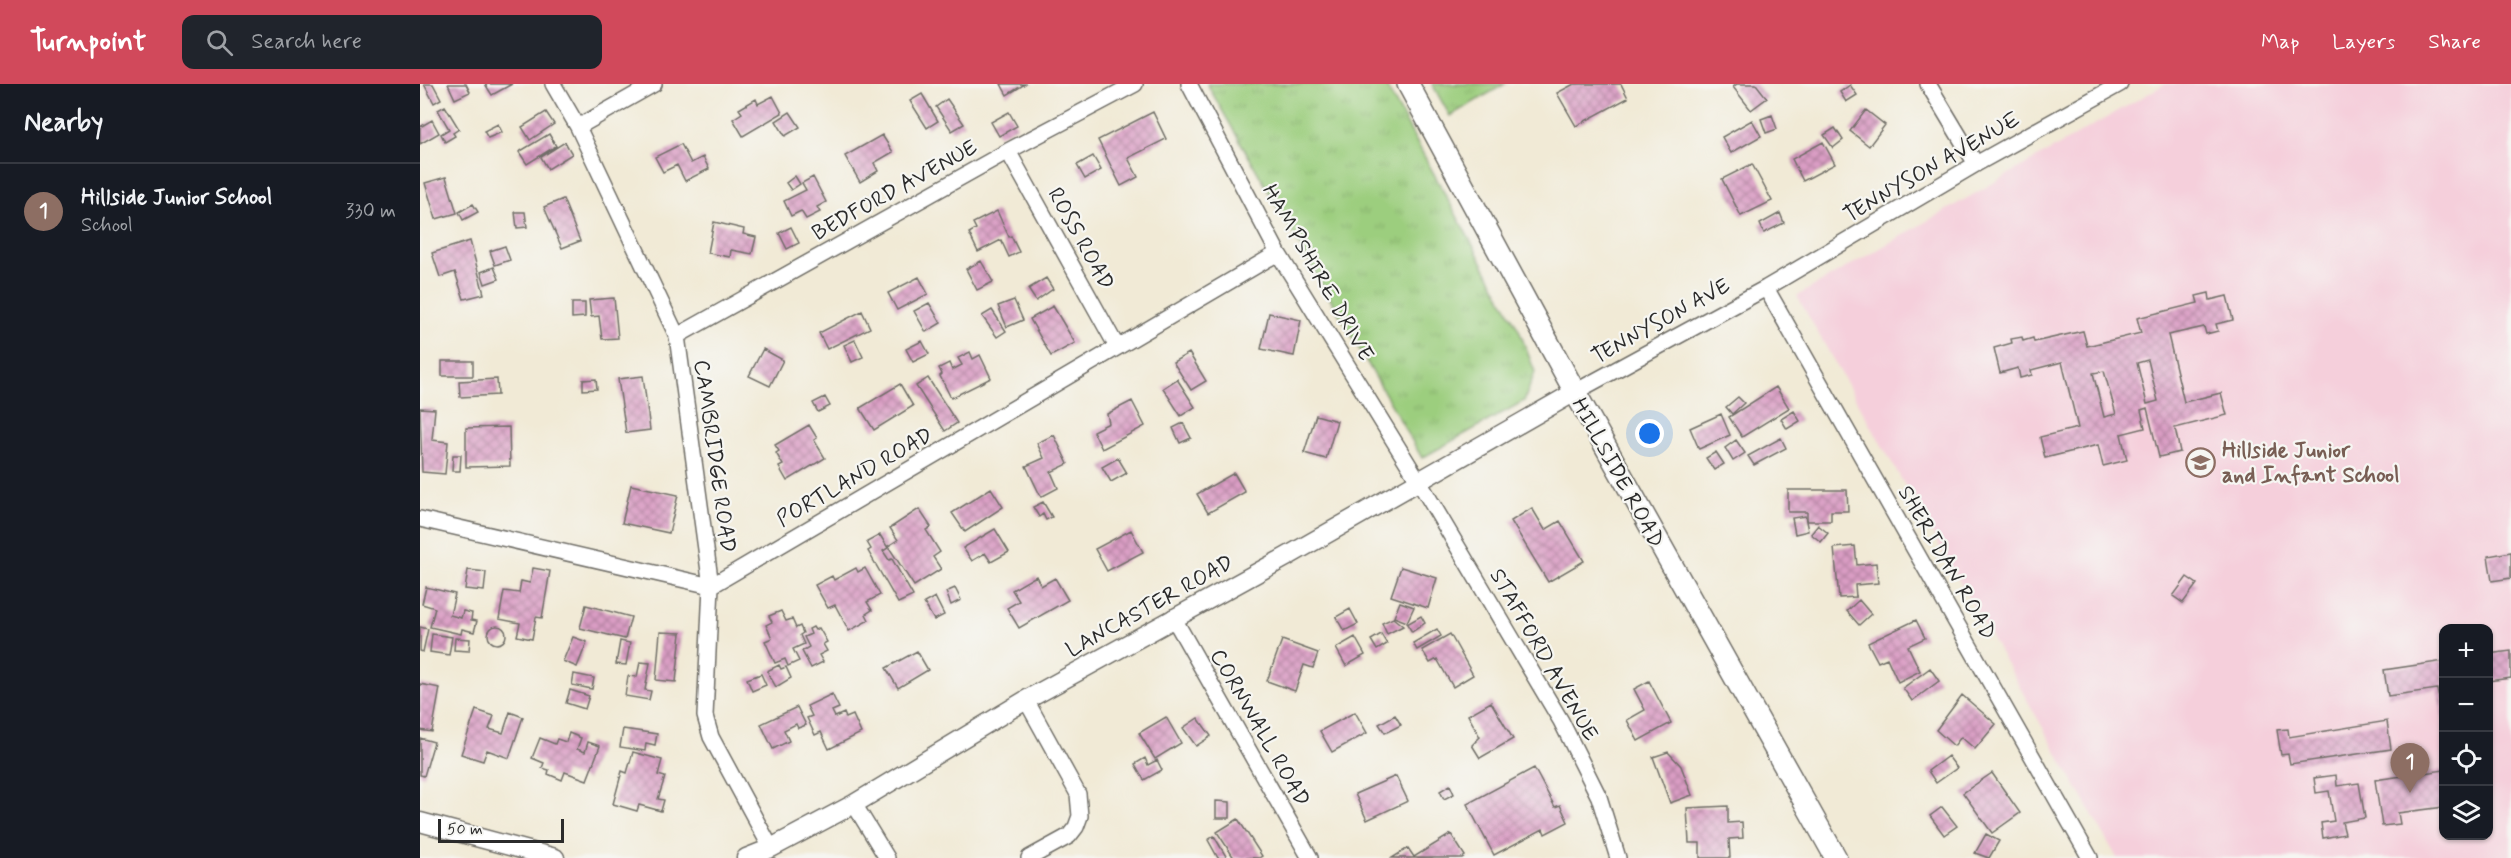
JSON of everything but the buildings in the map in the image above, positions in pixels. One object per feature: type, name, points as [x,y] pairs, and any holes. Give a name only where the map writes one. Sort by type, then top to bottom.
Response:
[{"type":"main road","name":"HILLSIDE ROAD","points":[[1408,84],[1575,392],[1836,858]]},
{"type":"street","name":"CAMBRIDGE ROAD","points":[[553,84],[578,127],[677,336],[711,586],[705,716],[711,737],[771,848]]},
{"type":"street","points":[[578,127],[654,84]]},
{"type":"street","name":"BEDFORD AVENUE","points":[[677,336],[1008,151],[1135,84]]},
{"type":"street","name":"HAMPSHIRE DRIVE","points":[[1189,84],[1278,253],[1418,480]]},
{"type":"street","points":[[1928,84],[1976,164]]},
{"type":"street","name":"TENNYSON AVENUE","points":[[1766,288],[1976,164],[2120,84]]},
{"type":"street","name":"ROSS ROAD","points":[[1008,151],[1117,348]]},
{"type":"street","name":"PORTLAND ROAD","points":[[711,586],[1278,253]]},
{"type":"street","name":"TENNYSON AVE","points":[[1575,392],[1766,288]]},
{"type":"street","name":"SHERIDAN ROAD","points":[[1766,288],[2090,858]]},
{"type":"street","name":"LANCASTER ROAD","points":[[746,858],[771,848],[854,804],[1026,700],[1173,617],[1286,557],[1575,392]]},
{"type":"street","name":"STAFFORD AVENUE","points":[[1418,480],[1561,721],[1599,797],[1618,858]]},
{"type":"street","points":[[420,519],[711,586]]},
{"type":"street","name":"CORNWALL ROAD","points":[[1173,617],[1310,858]]},
{"type":"street","points":[[1026,700],[1078,794],[1080,816],[1069,836],[1029,858]]},
{"type":"street","points":[[854,804],[887,858]]},
{"type":"street","points":[[420,822],[544,857]]},
{"type":"shaded area","name":"Hillside Junior and Infant School","points":[[2165,84],[2511,84],[2511,858],[2117,858],[1797,296]]},
{"type":"green space","points":[[1207,84],[1385,84],[1519,330],[1535,372],[1524,401],[1422,458]]},
{"type":"green space","points":[[1432,84],[1505,84],[1450,116]]},
{"type":"place","name":"Hillside Junior and Infant School","points":[[2201,462]]},
{"type":"place","name":"Hillside Junior School","points":[[2410,793]]}]
